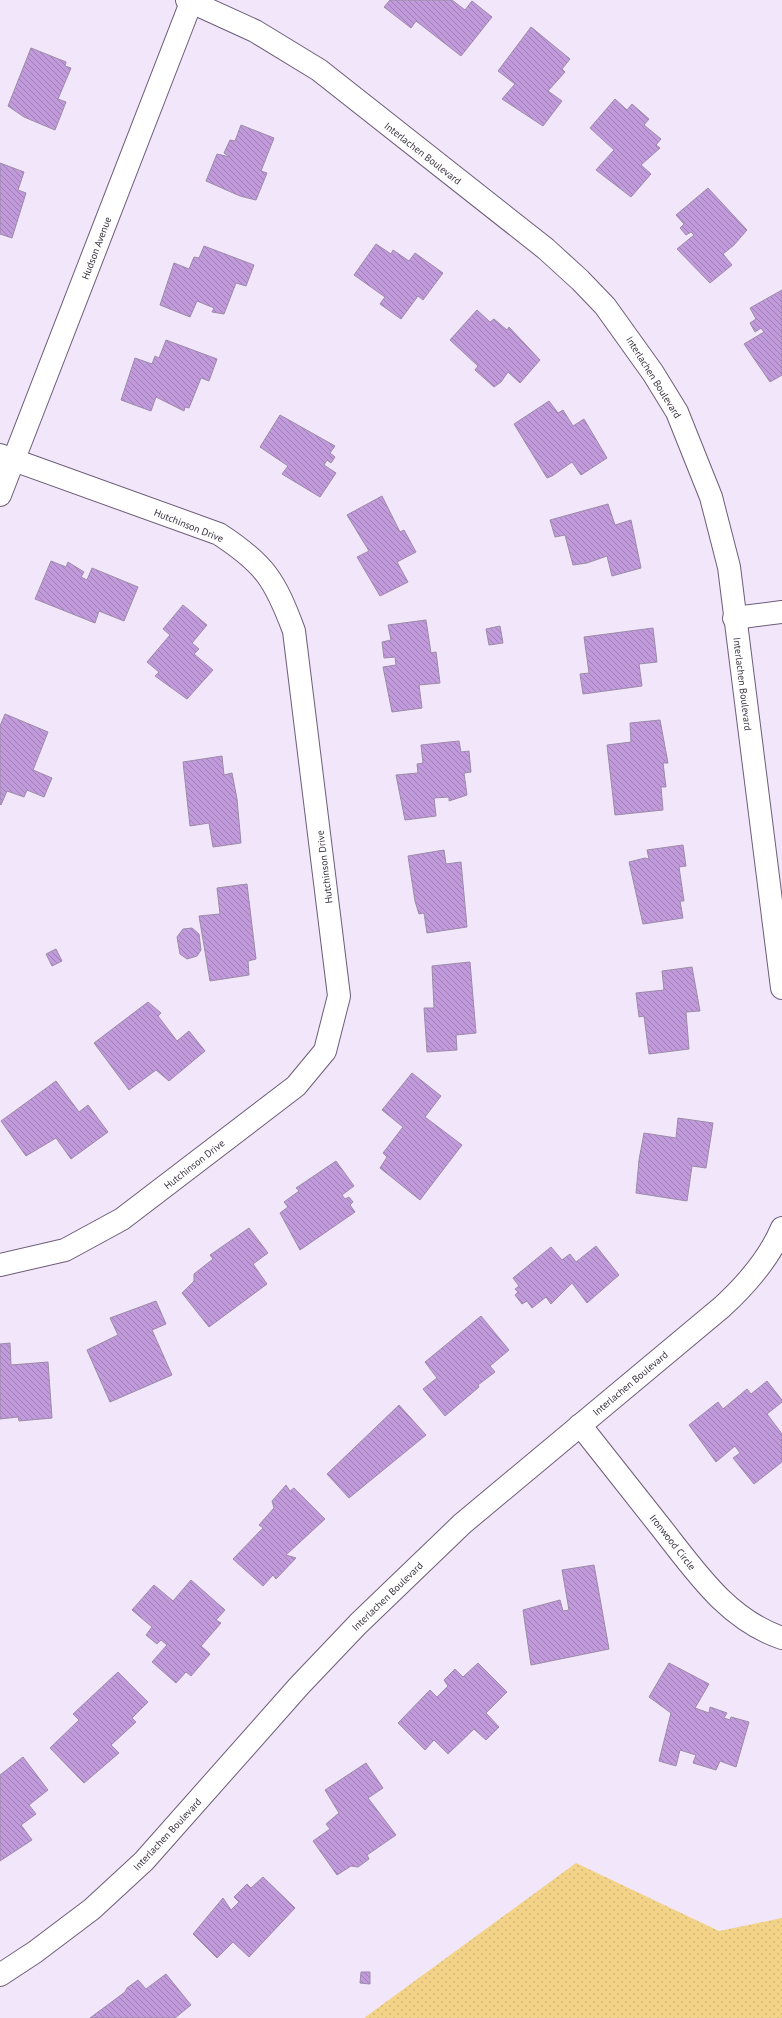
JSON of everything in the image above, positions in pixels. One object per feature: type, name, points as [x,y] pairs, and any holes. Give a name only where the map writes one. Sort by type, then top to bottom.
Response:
[{"type":"street","name":"Hudson Avenue","points":[[0,495],[7,457],[191,0]]},
{"type":"street","name":"Interlachen Boulevard","points":[[191,0],[255,31],[319,70],[546,249],[580,280],[605,306],[628,335],[673,405],[692,447],[711,497],[729,567],[734,618],[782,988]]},
{"type":"street","name":"Hutchinson Drive","points":[[0,1265],[65,1250],[122,1219],[296,1086],[325,1051],[339,996],[294,631],[283,602],[268,574],[246,551],[219,534],[7,457]]},
{"type":"street","points":[[734,618],[782,612]]},
{"type":"street","name":"Interlachen Boulevard","points":[[0,1975],[35,1952],[92,1909],[127,1877],[174,1828],[300,1686],[358,1624],[462,1524],[722,1307],[745,1286],[763,1262],[782,1228]]},
{"type":"street","name":"Ironwood Circle","points":[[580,1425],[712,1592],[748,1622],[768,1633],[782,1638]]},
{"type":"shaded area","points":[[576,1863],[719,1931],[782,1918],[782,2018],[364,2018]]},
{"type":"building","points":[[390,0],[452,0],[465,10],[472,1],[492,17],[461,56],[416,21],[411,28],[384,7]]},
{"type":"building","points":[[531,27],[570,59],[562,69],[565,72],[548,91],[562,101],[543,126],[502,99],[515,84],[498,71]]},
{"type":"building","points":[[31,48],[66,62],[65,66],[71,68],[58,99],[66,102],[55,130],[24,117],[8,106]]},
{"type":"building","points":[[615,99],[627,110],[632,104],[649,119],[644,125],[661,139],[656,145],[660,148],[641,165],[651,174],[631,197],[596,170],[614,150],[590,128]]},
{"type":"building","points":[[241,125],[274,138],[261,171],[267,173],[256,200],[240,196],[206,181],[217,154],[230,157],[224,153],[230,140],[235,141]]},
{"type":"building","points":[[0,163],[24,172],[18,190],[26,193],[12,238],[0,234]]},
{"type":"building","points":[[708,188],[747,230],[734,245],[723,254],[732,265],[710,283],[677,249],[694,235],[691,232],[686,235],[680,228],[684,224],[676,215]]},
{"type":"building","points":[[376,244],[391,254],[393,250],[409,261],[415,253],[443,273],[423,300],[418,296],[401,319],[380,304],[385,297],[354,275]]},
{"type":"building","points":[[204,246],[254,265],[246,286],[236,283],[224,314],[212,312],[214,308],[197,301],[190,317],[160,305],[174,263],[189,269],[194,257],[199,258]]},
{"type":"building","points":[[782,290],[782,375],[770,382],[744,344],[764,332],[761,328],[755,332],[750,323],[756,319],[750,308]]},
{"type":"building","points":[[477,310],[490,322],[494,319],[507,330],[509,327],[540,360],[520,383],[508,372],[501,382],[494,387],[475,370],[478,366],[450,340]]},
{"type":"building","points":[[166,340],[217,359],[209,381],[201,378],[189,408],[185,407],[184,411],[156,397],[151,411],[121,400],[135,358],[152,364],[155,356],[159,358]]},
{"type":"building","points":[[549,401],[558,413],[563,410],[573,426],[584,419],[607,458],[581,475],[572,462],[547,478],[514,424]]},
{"type":"building","points":[[280,415],[335,446],[330,453],[335,457],[331,463],[327,460],[324,465],[336,473],[320,497],[282,474],[288,466],[260,447]]},
{"type":"building","points":[[382,496],[400,532],[404,530],[416,552],[397,562],[408,582],[380,596],[357,557],[369,551],[347,515]]},
{"type":"building","points":[[608,504],[615,525],[631,520],[641,568],[612,576],[607,556],[587,563],[573,565],[565,535],[555,537],[550,520]]},
{"type":"building","points":[[51,561],[66,567],[68,562],[84,572],[81,577],[87,580],[92,568],[138,587],[124,621],[99,611],[95,623],[35,599]]},
{"type":"building","points":[[183,605],[207,625],[192,643],[199,649],[194,654],[213,670],[187,699],[155,676],[159,672],[147,662],[170,635],[163,629]]},
{"type":"building","points":[[426,620],[431,653],[436,652],[440,683],[419,685],[422,708],[392,712],[383,667],[396,665],[395,657],[384,658],[382,642],[391,640],[388,625]]},
{"type":"building","points":[[500,626],[503,643],[489,645],[486,629]]},
{"type":"building","points":[[653,628],[657,662],[639,664],[642,686],[583,694],[580,674],[589,673],[584,637]]},
{"type":"building","points":[[5,714],[48,732],[33,770],[52,778],[44,797],[27,790],[24,797],[7,791],[1,805],[0,804],[0,726]]},
{"type":"building","points":[[660,720],[668,763],[663,763],[666,787],[661,787],[663,810],[615,815],[607,745],[631,742],[630,723]]},
{"type":"building","points":[[459,741],[461,752],[469,751],[471,772],[464,773],[467,795],[449,801],[449,797],[434,798],[436,816],[405,820],[396,775],[418,773],[417,764],[423,763],[421,745]]},
{"type":"building","points":[[222,756],[224,775],[232,773],[237,799],[241,843],[213,847],[209,823],[190,826],[183,762]]},
{"type":"building","points":[[683,845],[686,866],[679,867],[684,901],[680,901],[683,918],[643,924],[629,862],[645,858],[649,859],[647,850]]},
{"type":"building","points":[[444,850],[446,864],[461,862],[467,927],[427,933],[424,913],[419,914],[415,901],[408,856]]},
{"type":"building","points":[[247,884],[256,959],[248,961],[249,975],[210,981],[199,916],[220,914],[217,888]]},
{"type":"building","points":[[192,928],[199,934],[201,950],[197,956],[187,959],[180,954],[177,937],[183,929]]},
{"type":"building","points":[[56,949],[62,961],[52,966],[46,954]]},
{"type":"building","points":[[470,962],[476,1033],[456,1035],[457,1050],[427,1052],[424,1008],[434,1008],[432,966]]},
{"type":"building","points":[[692,967],[700,1011],[686,1012],[689,1049],[649,1054],[644,1016],[639,1017],[636,993],[664,990],[662,971]]},
{"type":"building","points":[[148,1002],[161,1013],[158,1016],[177,1041],[189,1031],[205,1051],[169,1081],[156,1070],[129,1090],[94,1043]]},
{"type":"building","points":[[412,1073],[441,1096],[425,1117],[462,1145],[420,1200],[380,1168],[387,1157],[383,1153],[403,1127],[382,1110]]},
{"type":"building","points":[[56,1081],[79,1112],[88,1105],[108,1132],[71,1159],[56,1138],[26,1156],[1,1121]]},
{"type":"building","points":[[678,1118],[713,1123],[706,1168],[692,1166],[687,1201],[636,1193],[639,1160],[644,1133],[676,1138]]},
{"type":"building","points":[[336,1161],[354,1186],[342,1195],[345,1199],[349,1197],[353,1202],[350,1205],[355,1212],[300,1250],[280,1213],[288,1207],[284,1202],[299,1191],[296,1188]]},
{"type":"building","points":[[249,1228],[268,1253],[253,1264],[267,1284],[209,1327],[182,1293],[194,1281],[194,1274],[213,1259],[210,1255]]},
{"type":"building","points":[[596,1246],[619,1275],[587,1303],[572,1283],[551,1304],[546,1297],[532,1308],[527,1301],[522,1304],[515,1295],[518,1292],[515,1289],[519,1286],[513,1278],[551,1247],[562,1260],[570,1254],[576,1262]]},
{"type":"building","points":[[156,1301],[166,1324],[152,1330],[172,1375],[110,1402],[87,1350],[118,1335],[110,1318]]},
{"type":"building","points":[[481,1316],[509,1350],[490,1366],[495,1372],[478,1385],[479,1387],[445,1416],[423,1389],[437,1378],[425,1362]]},
{"type":"building","points":[[10,1343],[11,1365],[48,1362],[52,1418],[19,1421],[18,1417],[0,1419],[0,1344]]},
{"type":"building","points":[[767,1381],[782,1400],[782,1402],[767,1414],[782,1434],[782,1462],[754,1484],[733,1458],[740,1453],[735,1446],[716,1462],[689,1425],[718,1402],[723,1409],[747,1389],[751,1394]]},
{"type":"building","points":[[399,1405],[426,1435],[349,1498],[327,1474]]},
{"type":"building","points":[[286,1485],[290,1491],[294,1488],[325,1519],[286,1555],[296,1558],[276,1579],[273,1575],[263,1586],[233,1559],[263,1528],[259,1525],[274,1508],[272,1501]]},
{"type":"building","points":[[594,1565],[609,1649],[531,1665],[523,1610],[560,1600],[563,1611],[569,1610],[562,1570]]},
{"type":"building","points":[[191,1580],[225,1610],[216,1620],[221,1623],[201,1646],[210,1654],[191,1676],[186,1672],[176,1683],[152,1662],[167,1645],[161,1640],[157,1644],[146,1635],[152,1627],[132,1610],[154,1585],[173,1601]]},
{"type":"building","points":[[478,1663],[507,1692],[486,1713],[499,1727],[486,1740],[474,1729],[448,1754],[434,1740],[425,1750],[398,1723],[430,1690],[437,1697],[448,1686],[444,1680],[455,1669],[463,1677]]},
{"type":"building","points":[[669,1663],[709,1684],[695,1708],[709,1713],[710,1707],[727,1713],[724,1718],[730,1720],[731,1717],[749,1722],[736,1767],[720,1761],[716,1770],[693,1763],[696,1755],[680,1750],[676,1766],[659,1761],[671,1713],[649,1697]]},
{"type":"building","points":[[118,1672],[148,1702],[132,1718],[136,1722],[111,1745],[119,1753],[84,1783],[50,1748],[79,1720],[73,1714]]},
{"type":"building","points":[[23,1757],[48,1790],[29,1805],[36,1814],[21,1825],[32,1840],[0,1861],[0,1775]]},
{"type":"building","points":[[366,1763],[383,1788],[368,1798],[396,1835],[367,1855],[369,1859],[358,1867],[351,1866],[337,1875],[313,1841],[330,1829],[326,1824],[339,1813],[325,1790]]},
{"type":"building","points":[[263,1877],[295,1908],[249,1957],[233,1942],[217,1958],[193,1934],[223,1898],[231,1910],[239,1902],[234,1897],[247,1884],[251,1888]]},
{"type":"building","points":[[361,1972],[370,1972],[370,1984],[360,1983]]},
{"type":"building","points":[[166,1974],[191,2005],[175,2018],[90,2018],[125,1992],[127,1988],[138,1980],[146,1989]]}]
